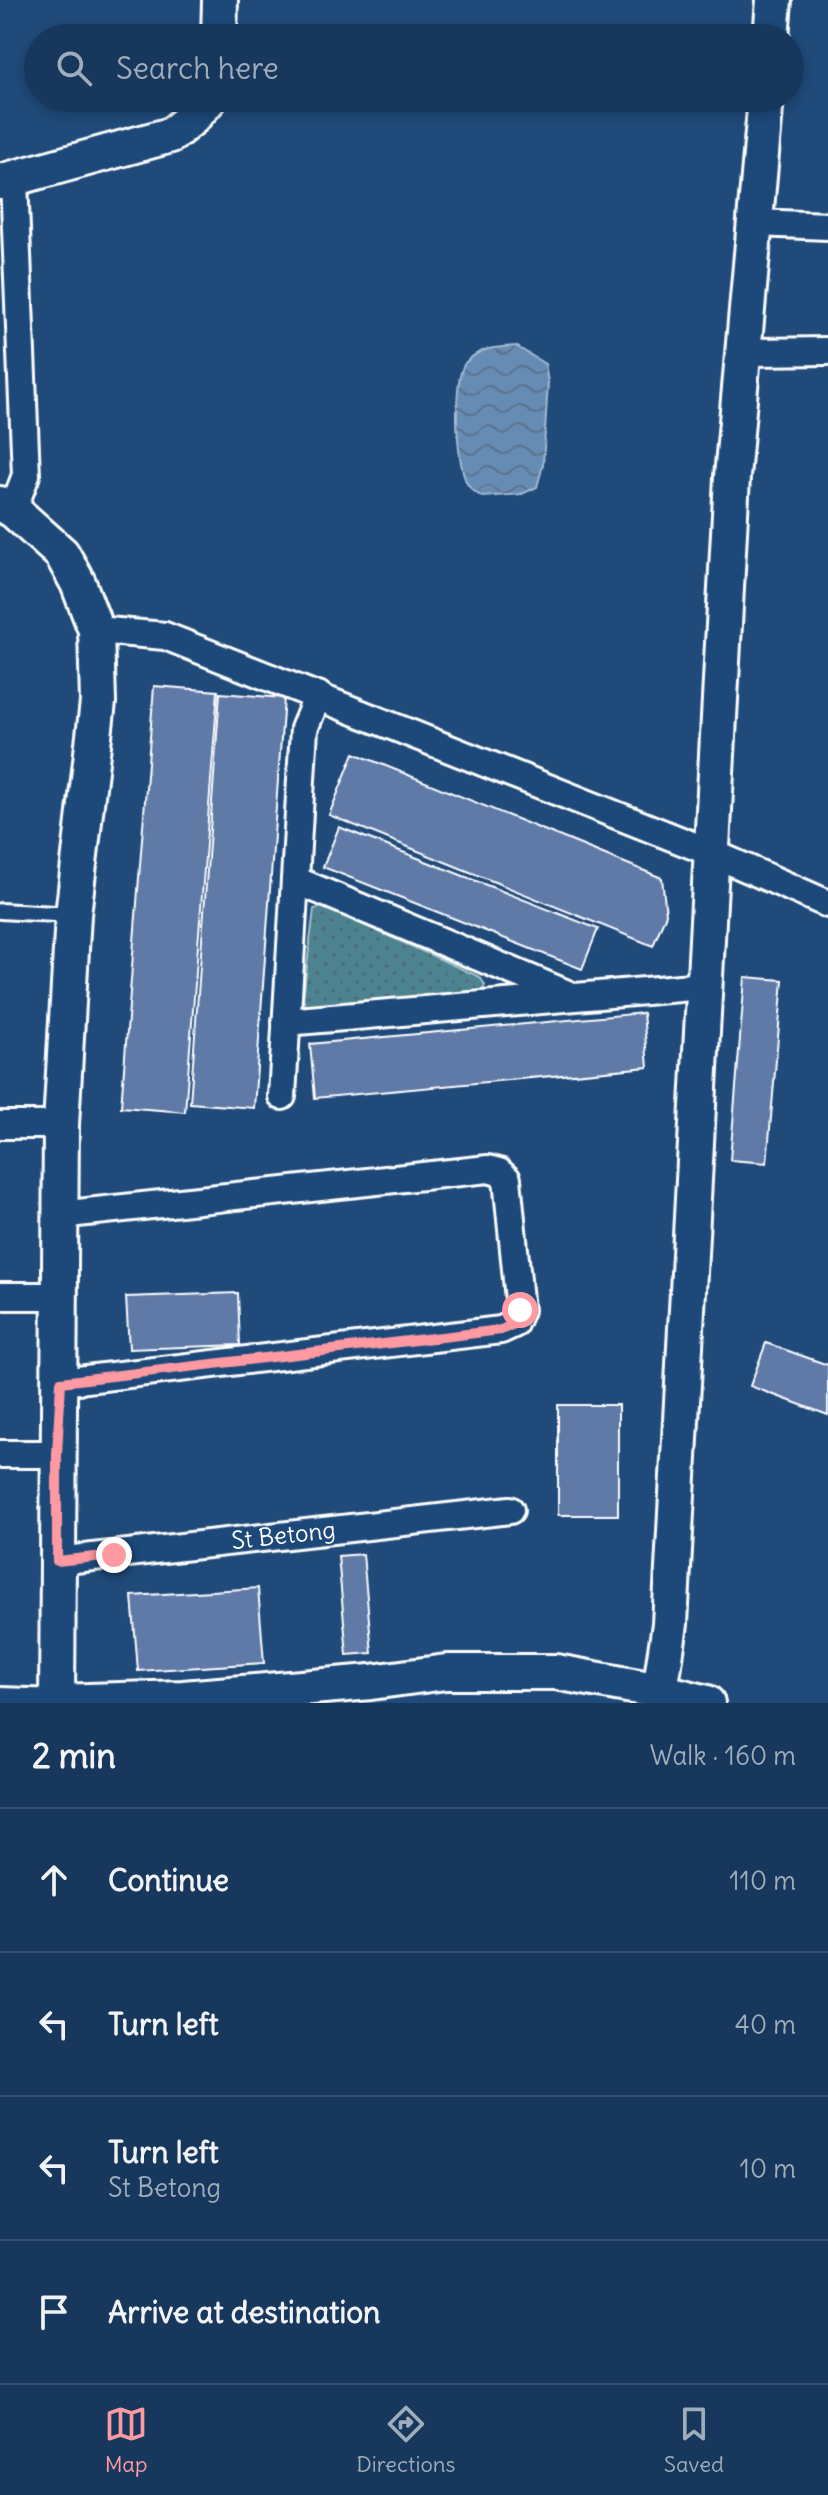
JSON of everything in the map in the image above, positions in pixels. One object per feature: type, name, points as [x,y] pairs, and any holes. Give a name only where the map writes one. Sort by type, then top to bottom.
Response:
[{"type":"street","points":[[219,24],[220,0]]},
{"type":"street","points":[[772,24],[774,0]]},
{"type":"street","points":[[58,1703],[61,1125],[73,915],[98,702],[96,630],[78,583],[62,554],[7,507],[26,475],[7,181],[171,135],[197,112]]},
{"type":"street","points":[[660,1691],[670,1624],[732,477],[765,112]]},
{"type":"street","points":[[756,223],[828,226]]},
{"type":"street","points":[[743,352],[828,351]]},
{"type":"street","points":[[96,630],[165,636],[712,853],[828,904]]},
{"type":"street","points":[[282,1096],[304,729],[318,695]]},
{"type":"street","points":[[295,880],[575,997]]},
{"type":"street","points":[[286,1022],[703,986]]},
{"type":"street","points":[[0,1125],[61,1125]]},
{"type":"street","points":[[59,1215],[488,1169],[499,1172],[507,1179],[520,1310],[514,1324],[501,1330],[61,1382]]},
{"type":"street","points":[[0,1296],[60,1296]]},
{"type":"street","points":[[0,1454],[57,1454]]},
{"type":"street","name":"St Betong","points":[[57,1561],[510,1510]]},
{"type":"street","points":[[0,1701],[58,1703],[183,1698],[371,1682],[446,1672],[556,1672],[707,1703]]},
{"type":"lane","points":[[0,911],[73,915]]},
{"type":"green space","points":[[324,907],[480,977],[485,985],[482,992],[305,1005],[303,998],[314,909]]},
{"type":"water","points":[[516,346],[545,364],[548,382],[543,465],[537,487],[522,494],[482,497],[468,485],[461,461],[457,405],[461,372],[465,363],[483,351]]},
{"type":"building","points":[[154,686],[218,691],[185,1112],[121,1107]]},
{"type":"building","points":[[220,693],[284,698],[254,1108],[190,1103]]},
{"type":"building","points":[[354,753],[662,878],[666,914],[653,946],[329,815]]},
{"type":"building","points":[[339,827],[598,929],[582,969],[323,867]]},
{"type":"building","points":[[745,977],[783,980],[767,1163],[730,1160]]},
{"type":"building","points":[[643,1013],[648,1067],[315,1098],[310,1044]]},
{"type":"building","points":[[238,1293],[240,1345],[129,1349],[126,1297]]},
{"type":"building","points":[[766,1343],[828,1365],[828,1415],[750,1386]]},
{"type":"building","points":[[558,1405],[618,1405],[618,1515],[558,1515]]},
{"type":"building","points":[[363,1554],[372,1653],[347,1655],[338,1556]]},
{"type":"building","points":[[258,1588],[264,1663],[138,1671],[132,1596]]},
{"type":"route","points":[[114,1555],[57,1561],[61,1382],[501,1330],[514,1324],[520,1310]]}]
